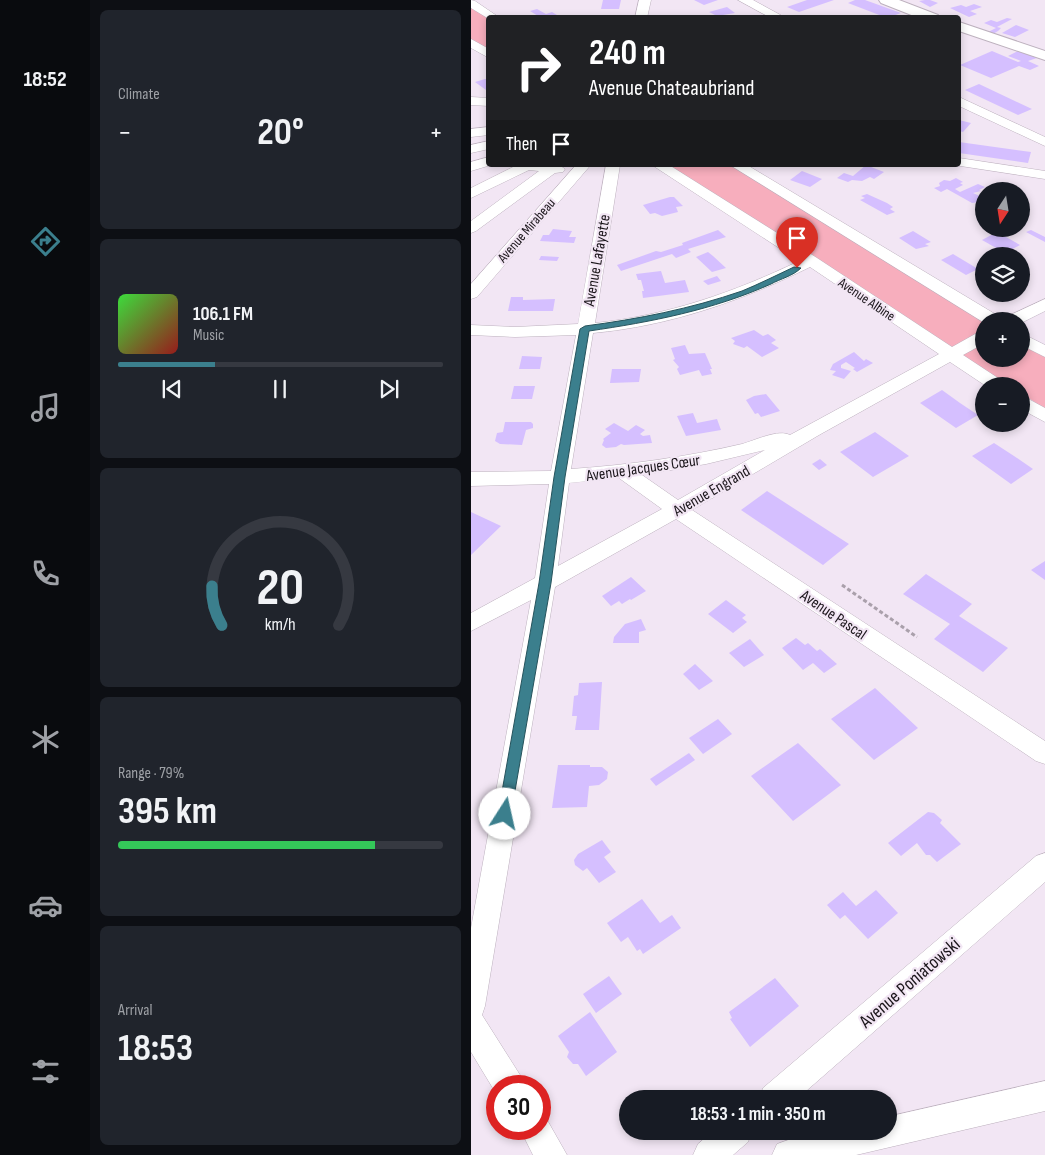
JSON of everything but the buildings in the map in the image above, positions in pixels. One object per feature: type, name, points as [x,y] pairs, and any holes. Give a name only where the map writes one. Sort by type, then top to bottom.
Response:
[{"type":"street","points":[[642,15],[645,0]]},
{"type":"street","points":[[744,0],[775,15]]},
{"type":"street","points":[[886,0],[924,15]]},
{"type":"street","points":[[471,3],[490,15]]},
{"type":"street","points":[[961,27],[1044,55]]},
{"type":"street","points":[[471,43],[486,52]]},
{"type":"street","points":[[471,101],[486,102]]},
{"type":"street","points":[[961,102],[1045,142]]},
{"type":"street","points":[[471,120],[486,120]]},
{"type":"street","points":[[471,133],[486,131]]},
{"type":"street","points":[[471,149],[486,146]]},
{"type":"street","points":[[961,162],[1045,175]]},
{"type":"street","points":[[471,167],[486,163]]},
{"type":"street","points":[[471,194],[519,167]]},
{"type":"street","points":[[531,167],[551,169],[574,167]]},
{"type":"street","name":"Avenue Mirabeau","points":[[471,294],[584,167]]},
{"type":"street","name":"Avenue Lafayette","points":[[471,1006],[545,583],[560,477],[613,167]]},
{"type":"street","name":"Avenue Albine","points":[[662,167],[811,261],[984,377]]},
{"type":"street","points":[[740,167],[979,312]]},
{"type":"street","points":[[471,228],[551,169]]},
{"type":"street","points":[[471,330],[540,332],[585,329],[644,320],[701,307],[746,292],[811,261]]},
{"type":"street","points":[[1029,312],[1045,304]]},
{"type":"street","name":"Avenue Engrand","points":[[471,623],[677,510],[812,431],[975,342]]},
{"type":"street","points":[[1030,343],[1045,352]]},
{"type":"street","points":[[1030,407],[1045,416]]},
{"type":"street","name":"Avenue Jacques Cœur","points":[[471,479],[560,477],[624,472],[750,449],[812,431]]},
{"type":"street","name":"Avenue Pascal","points":[[624,472],[677,510],[1045,754]]},
{"type":"street","name":"Avenue Poniatowski","points":[[784,1090],[1045,865]]},
{"type":"street","points":[[471,1025],[502,1075]]},
{"type":"street","points":[[789,1155],[1045,1096]]},
{"type":"street","points":[[542,1140],[551,1155]]},
{"type":"street","points":[[709,1155],[726,1140]]},
{"type":"path","points":[[842,585],[917,637]]},
{"type":"shaded area","points":[[471,6],[486,16],[486,50],[471,39]]},
{"type":"shaded area","points":[[669,167],[734,167],[975,316],[975,364]]},
{"type":"shaded area","points":[[1030,348],[1045,357],[1045,409],[1030,399],[1030,377],[996,377],[980,367],[1030,367]]},
{"type":"route","points":[[505,814],[545,583],[560,477],[585,329],[644,320],[701,307],[746,292],[797,268]]}]
